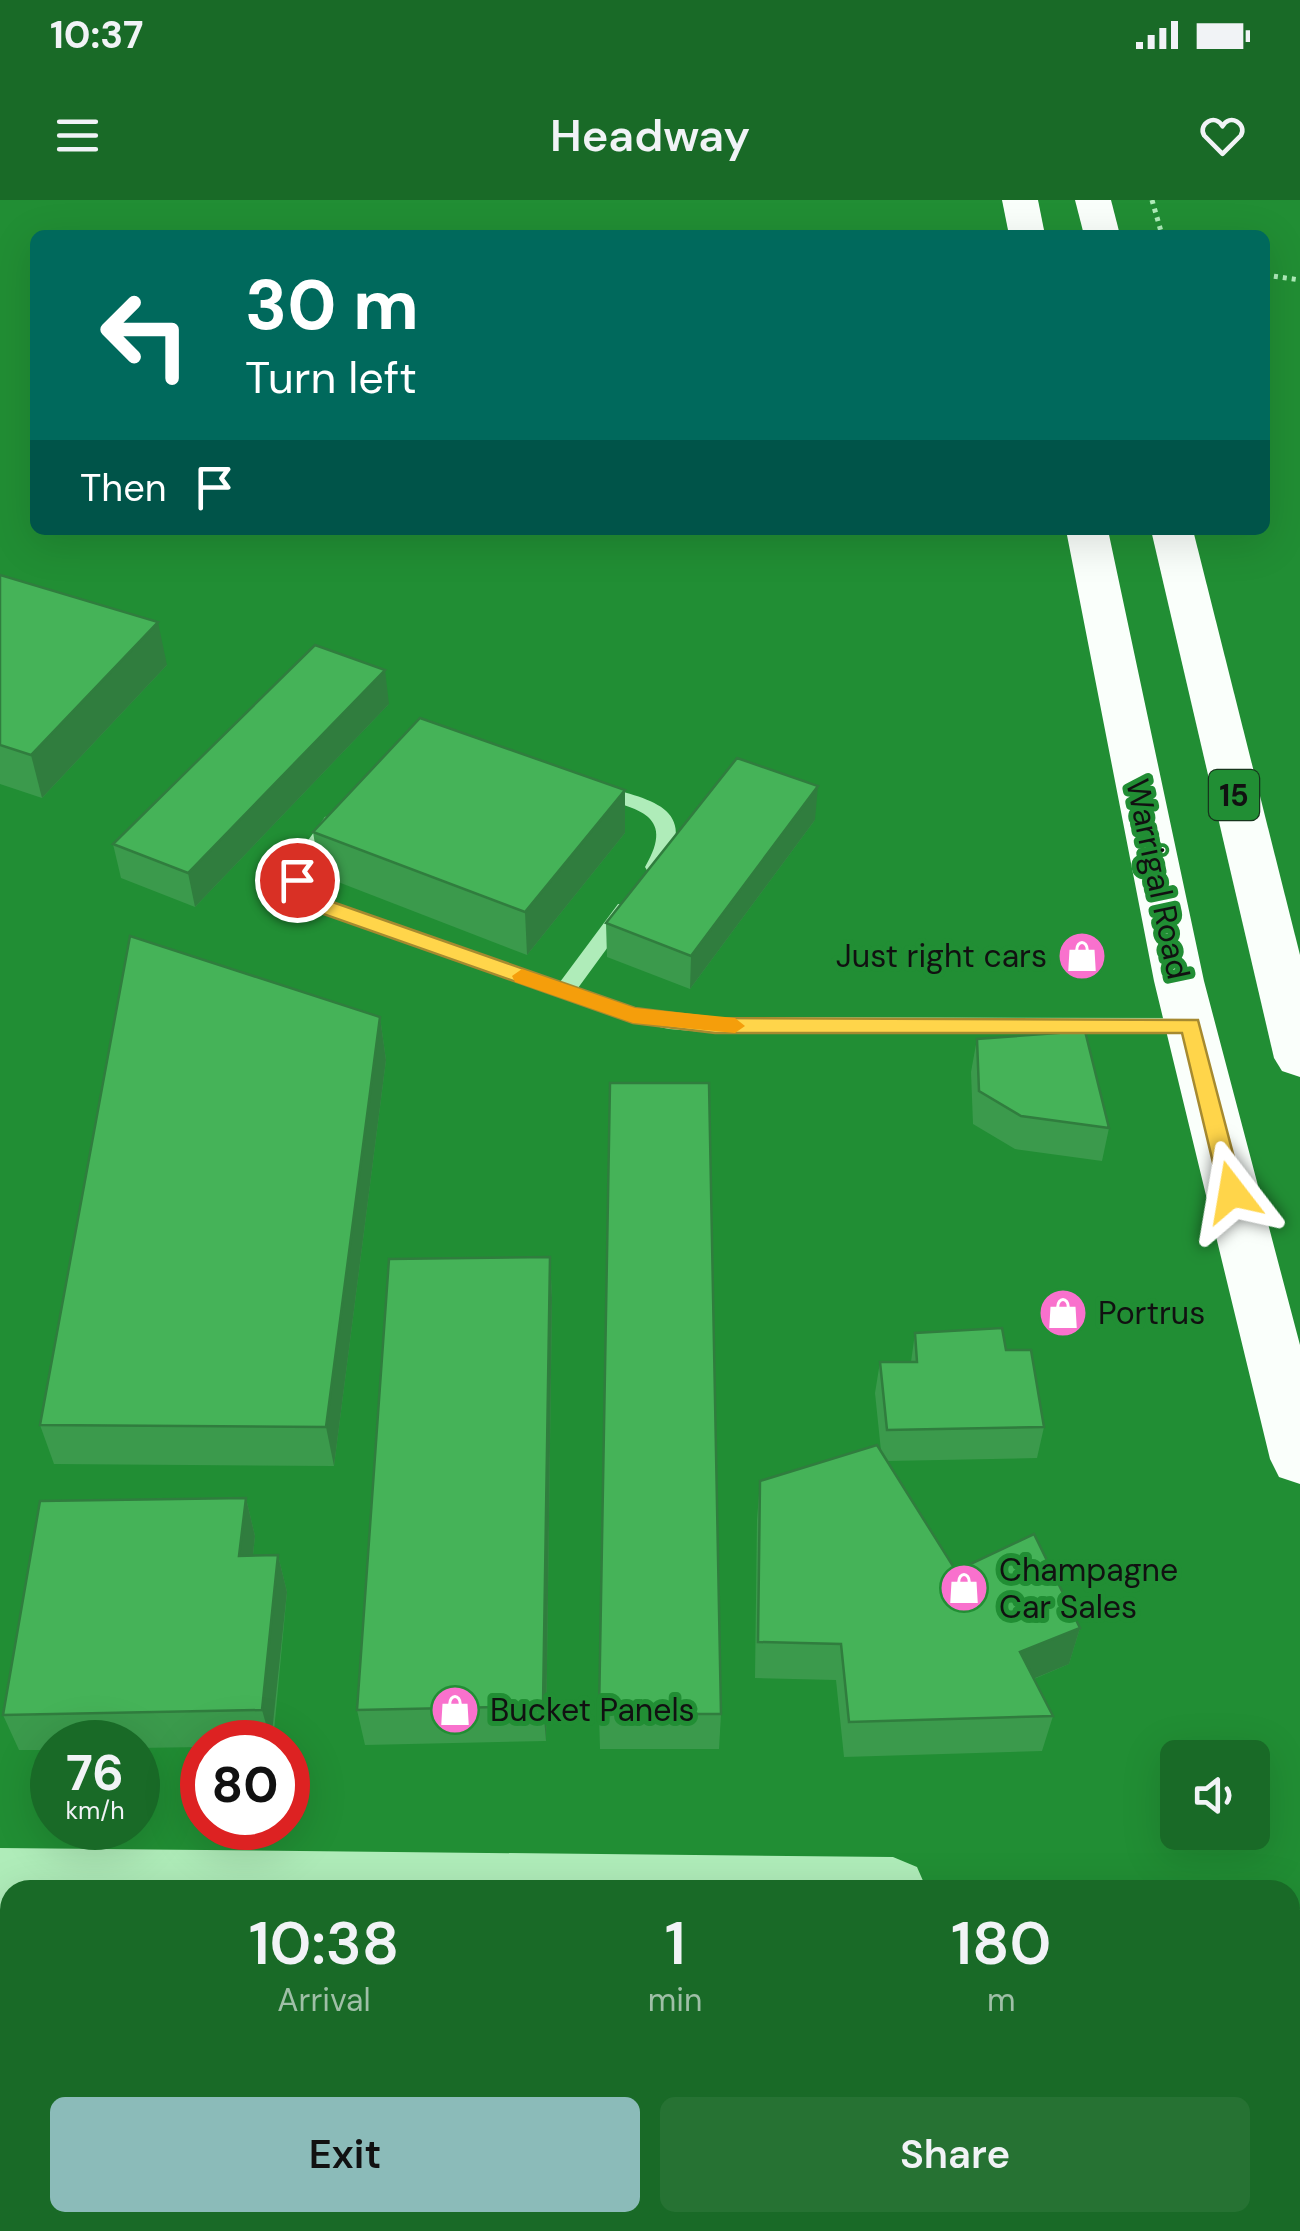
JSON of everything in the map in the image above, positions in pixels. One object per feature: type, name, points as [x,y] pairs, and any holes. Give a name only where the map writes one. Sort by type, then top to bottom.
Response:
[{"type":"highway","points":[[1020,200],[1025,230]]},
{"type":"highway","points":[[1094,200],[1101,230]]},
{"type":"highway","name":"Warrigal Road","points":[[1088,535],[1190,1026],[1300,1459]]},
{"type":"highway","name":"15","points":[[1173,535],[1300,1058]]},
{"type":"lane","points":[[564,991],[668,850],[669,834],[663,817],[649,806],[574,784]]},
{"type":"lane","points":[[344,807],[300,865],[300,894],[316,904],[633,1016],[715,1026],[1190,1026]]},
{"type":"path","points":[[1152,200],[1161,230]]},
{"type":"path","points":[[1270,277],[1300,280]]},
{"type":"building","points":[[0,575],[158,622],[31,755],[0,745]]},
{"type":"building","points":[[315,645],[385,670],[188,873],[113,844]]},
{"type":"building","points":[[420,718],[625,790],[525,912],[313,832]]},
{"type":"building","points":[[737,758],[818,786],[691,956],[606,923]]},
{"type":"building","points":[[130,936],[380,1017],[326,1427],[40,1425]]},
{"type":"building","points":[[1085,1031],[1109,1128],[1021,1116],[979,1091],[977,1039]]},
{"type":"building","points":[[610,1083],[709,1083],[721,1714],[599,1714]]},
{"type":"building","points":[[550,1257],[543,1706],[357,1710],[389,1259]]},
{"type":"building","points":[[1002,1328],[1006,1350],[1031,1350],[1044,1427],[887,1430],[880,1362],[917,1362],[915,1333]]},
{"type":"building","points":[[877,1445],[956,1571],[1034,1534],[1080,1628],[1020,1652],[1053,1716],[849,1722],[841,1644],[758,1642],[760,1481]]},
{"type":"building","points":[[246,1498],[239,1556],[278,1555],[262,1710],[3,1715],[40,1501]]},
{"type":"slow traffic","points":[[522,976],[633,1016],[735,1026]]},
{"type":"place","name":"Just right cars","points":[[1082,956]]},
{"type":"place","name":"Portrus","points":[[1063,1313]]},
{"type":"place","name":"Champagne Car Sales","points":[[964,1588]]},
{"type":"place","name":"Bucket Panels","points":[[455,1710]]},
{"type":"route","points":[[297,880],[300,894],[316,904],[633,1016],[715,1026],[1190,1026],[1232,1192]]}]
